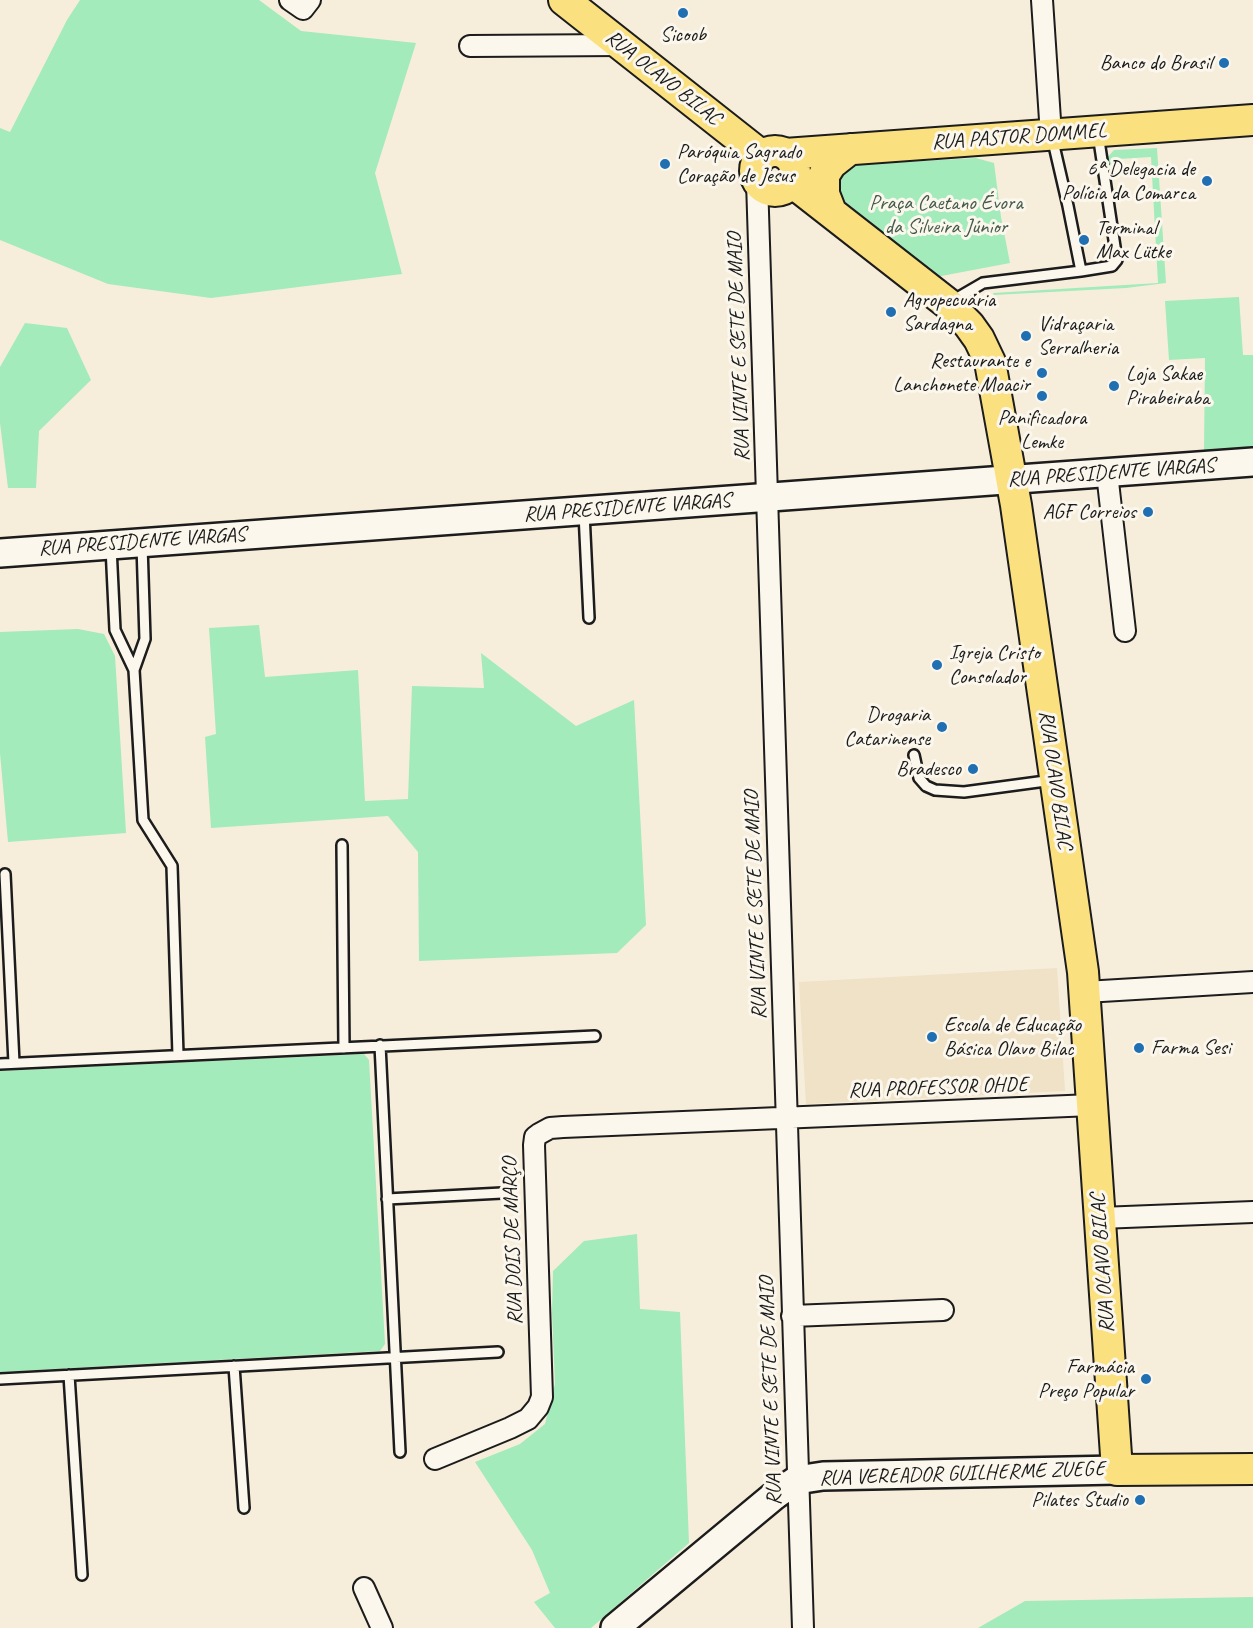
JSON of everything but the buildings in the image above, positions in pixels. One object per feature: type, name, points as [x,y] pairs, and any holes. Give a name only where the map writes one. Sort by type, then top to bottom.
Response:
[{"type":"main road","name":"RUA OLAVO BILAC","points":[[564,0],[947,303],[969,325],[987,356],[994,380],[1012,480],[1085,992],[1117,1470]]},
{"type":"main road","name":"RUA PASTOR DOMMEL","points":[[774,168],[850,150],[1253,120]]},
{"type":"main road","points":[[831,212],[824,194],[825,175],[831,164],[850,150]]},
{"type":"main road","name":"RUA VEREADOR GUILHERME ZUEGE","points":[[1117,1470],[1253,1468]]},
{"type":"street","points":[[290,0],[303,9],[310,0]]},
{"type":"street","points":[[1042,0],[1051,135]]},
{"type":"street","points":[[470,46],[620,45]]},
{"type":"street","name":"RUA VINTE E SETE DE MAIO","points":[[774,168],[767,497],[802,1628]]},
{"type":"street","name":"RUA PRESIDENTE VARGAS","points":[[0,553],[1253,462]]},
{"type":"street","points":[[1107,473],[1125,631]]},
{"type":"street","points":[[1085,992],[1253,982]]},
{"type":"street","name":"RUA PROFESSOR OHDE","points":[[786,1118],[1092,1105]]},
{"type":"street","name":"RUA DOIS DE MARÇO","points":[[435,1460],[528,1419],[538,1407],[542,1397],[535,1137],[550,1128],[563,1127],[786,1118]]},
{"type":"street","points":[[1100,1218],[1253,1212]]},
{"type":"street","points":[[792,1316],[943,1310]]},
{"type":"street","name":"RUA VEREADOR GUILHERME ZUEGE","points":[[615,1628],[775,1495],[798,1480],[823,1476],[1117,1470]]},
{"type":"street","points":[[364,1588],[382,1628]]},
{"type":"lane","points":[[947,303],[983,283],[1112,266],[1117,260],[1098,132]]},
{"type":"lane","points":[[1051,135],[1081,271]]},
{"type":"lane","points":[[584,511],[589,618]]},
{"type":"lane","points":[[134,670],[145,639],[142,542]]},
{"type":"lane","points":[[111,544],[115,630],[134,670],[143,820],[172,866],[178,1055]]},
{"type":"lane","points":[[914,754],[920,778],[926,786],[935,790],[964,792],[1055,780]]},
{"type":"lane","points":[[342,845],[344,1048]]},
{"type":"lane","points":[[5,874],[14,1063]]},
{"type":"lane","points":[[0,1064],[595,1036]]},
{"type":"lane","points":[[380,1045],[400,1452]]},
{"type":"lane","points":[[387,1198],[502,1193]]},
{"type":"lane","points":[[0,1378],[498,1352]]},
{"type":"lane","points":[[234,1366],[244,1508]]},
{"type":"lane","points":[[69,1375],[82,1575]]},
{"type":"shaded area","name":"Escola de Educação Básica Olavo Bilac","points":[[1057,968],[1065,1091],[806,1104],[799,982]]},
{"type":"green space","points":[[80,0],[259,0],[301,31],[416,43],[375,173],[402,274],[211,298],[108,284],[0,240],[0,128],[10,132],[67,20]]},
{"type":"green space","points":[[1157,148],[1166,283],[1126,288],[994,295],[993,293],[1158,283],[1151,157],[1118,159],[1107,167],[1106,159],[1114,150]]},
{"type":"green space","name":"Praça Caetano Évora da Silveira Júnior","points":[[976,158],[994,163],[1010,263],[936,277],[836,197],[836,176],[851,165]]},
{"type":"green space","points":[[1239,297],[1243,355],[1253,355],[1253,448],[1204,451],[1205,358],[1169,360],[1165,301]]},
{"type":"green space","points":[[25,323],[67,328],[91,380],[39,431],[36,488],[8,488],[0,423],[0,367]]},
{"type":"green space","points":[[259,625],[265,677],[358,670],[365,801],[408,799],[412,686],[484,688],[481,653],[576,726],[634,700],[646,925],[617,953],[419,961],[418,852],[388,816],[211,828],[205,737],[216,734],[209,628]]},
{"type":"green space","points":[[78,629],[104,634],[115,656],[126,833],[8,842],[0,753],[0,632]]},
{"type":"green space","points":[[364,1054],[369,1060],[385,1344],[380,1351],[0,1372],[0,1071]]},
{"type":"green space","points":[[637,1234],[640,1309],[680,1312],[689,1543],[591,1628],[555,1628],[534,1602],[550,1593],[532,1550],[475,1462],[520,1444],[545,1424],[555,1384],[553,1271],[584,1241]]},
{"type":"green space","points":[[1253,1597],[1253,1628],[978,1628],[1025,1601]]},
{"type":"place","name":"Sicoob","points":[[683,13]]},
{"type":"place","name":"Banco do Brasil","points":[[1224,63]]},
{"type":"place","name":"Paróquia Sagrado Coração de Jesus","points":[[665,164]]},
{"type":"place","name":"6ª Delegacia de Polícia da Comarca","points":[[1207,181]]},
{"type":"place","name":"Terminal Max Lütke","points":[[1084,240]]},
{"type":"place","name":"Agropecuária Sardagna","points":[[891,312]]},
{"type":"place","name":"Vidraçaria Serralheria","points":[[1026,336]]},
{"type":"place","name":"Restaurante e Lanchonete Moacir","points":[[1042,373]]},
{"type":"place","name":"Loja Sakae Pirabeiraba","points":[[1114,386]]},
{"type":"place","name":"Panificadora Lemke","points":[[1042,396]]},
{"type":"place","name":"AGF Correios","points":[[1148,512]]},
{"type":"place","name":"Igreja Cristo Consolador","points":[[937,665]]},
{"type":"place","name":"Drogaria Catarinense","points":[[942,727]]},
{"type":"place","name":"Bradesco","points":[[973,769]]},
{"type":"place","name":"Escola de Educação Básica Olavo Bilac","points":[[932,1037]]},
{"type":"place","name":"Farma Sesi","points":[[1139,1048]]},
{"type":"place","name":"Farmácia Preço Popular","points":[[1146,1379]]},
{"type":"place","name":"Pilates Studio","points":[[1140,1500]]}]
